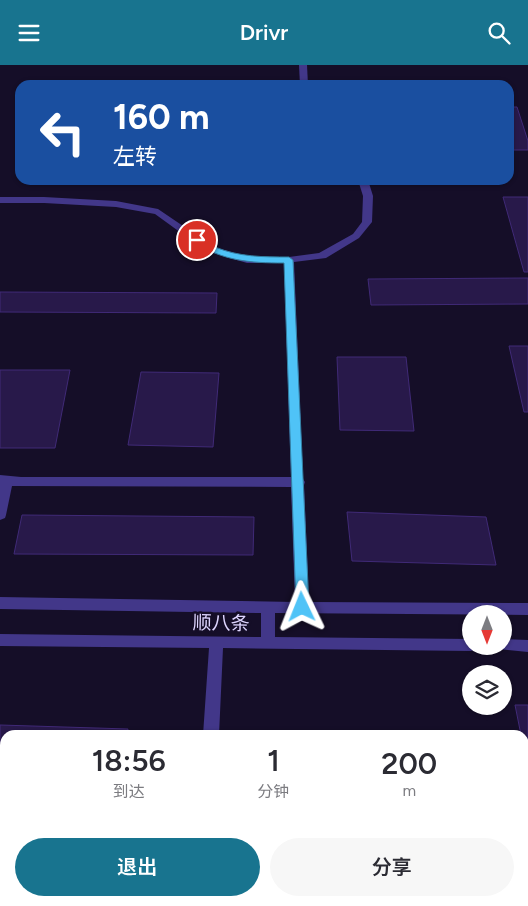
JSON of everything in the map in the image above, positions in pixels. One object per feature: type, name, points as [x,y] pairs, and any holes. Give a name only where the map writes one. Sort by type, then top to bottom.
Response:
[{"type":"street","points":[[303,65],[304,80]]},
{"type":"street","points":[[0,201],[44,200],[116,204],[158,212],[210,249],[247,260],[289,260],[322,256],[356,236],[367,222],[368,196],[365,185]]},
{"type":"street","points":[[289,260],[299,482],[302,607]]},
{"type":"street","points":[[0,515],[4,480],[21,482],[299,482]]},
{"type":"street","points":[[0,603],[528,609]]},
{"type":"street","points":[[268,607],[268,643]]},
{"type":"street","name":"顺八条","points":[[0,640],[462,645]]},
{"type":"street","points":[[211,730],[216,642]]},
{"type":"street","points":[[512,645],[528,645]]},
{"type":"building","points":[[514,107],[517,107],[528,141],[528,150],[514,150]]},
{"type":"building","points":[[503,197],[528,197],[528,272],[524,272]]},
{"type":"building","points":[[528,278],[528,304],[371,305],[368,279]]},
{"type":"building","points":[[0,292],[217,293],[216,313],[0,312]]},
{"type":"building","points":[[509,346],[528,346],[528,412],[524,412]]},
{"type":"building","points":[[337,357],[406,357],[414,431],[340,430]]},
{"type":"building","points":[[0,370],[70,370],[55,448],[0,448]]},
{"type":"building","points":[[141,372],[219,373],[213,447],[128,445]]},
{"type":"building","points":[[347,512],[486,517],[496,565],[352,561]]},
{"type":"building","points":[[22,515],[254,517],[253,555],[14,554]]},
{"type":"building","points":[[515,705],[528,705],[528,730],[520,730]]},
{"type":"building","points":[[0,725],[128,729],[128,730],[0,730]]},
{"type":"route","points":[[197,240],[210,249],[247,260],[289,260],[299,482],[302,607]]}]
